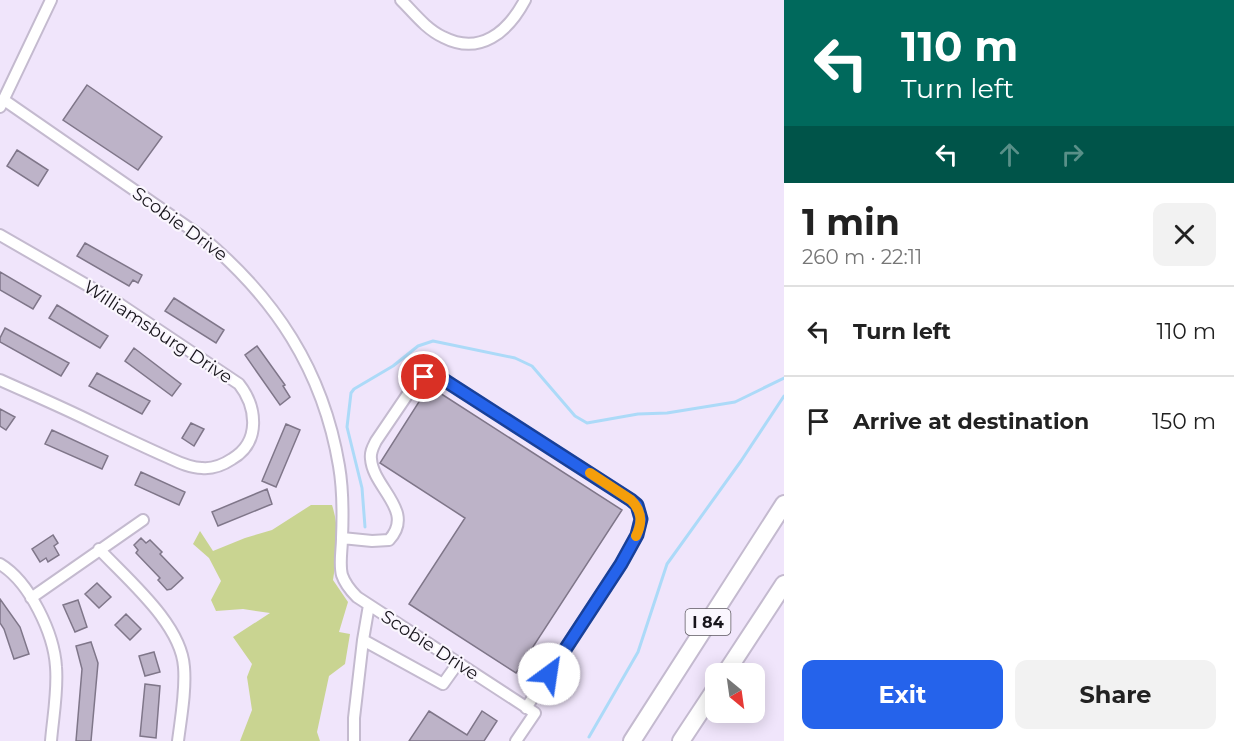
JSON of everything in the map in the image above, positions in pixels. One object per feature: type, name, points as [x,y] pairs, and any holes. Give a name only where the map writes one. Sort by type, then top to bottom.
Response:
[{"type":"highway","name":"I 84","points":[[632,741],[784,504]]},
{"type":"highway","name":"I 84","points":[[732,663],[784,584]]},
{"type":"highway","points":[[681,741],[705,705]]},
{"type":"street","points":[[2,104],[51,0]]},
{"type":"street","points":[[401,0],[423,23],[441,36],[465,44],[478,44],[501,32],[509,25],[525,0]]},
{"type":"street","name":"Scobie Drive","points":[[2,104],[202,237],[231,261],[261,294],[278,316],[303,357],[320,398],[336,447],[343,512],[341,572],[345,582],[357,597],[530,711]]},
{"type":"street","name":"Williamsburg Drive","points":[[0,235],[118,303],[239,384],[251,404],[254,419],[253,431],[240,455],[214,468],[186,465],[0,380]]},
{"type":"street","points":[[342,538],[372,542],[389,540],[396,533],[399,521],[394,504],[373,468],[371,451],[416,382],[433,375],[637,505],[641,519],[637,535],[530,711],[516,741]]},
{"type":"street","points":[[31,598],[143,520]]},
{"type":"street","points":[[99,549],[162,616],[182,655],[184,683],[178,741]]},
{"type":"street","points":[[0,564],[8,569],[31,598],[53,647],[57,682],[51,741]]},
{"type":"street","points":[[354,741],[354,718],[369,605]]},
{"type":"street","points":[[363,640],[443,684],[458,663]]},
{"type":"green space","points":[[311,505],[332,505],[335,514],[337,542],[333,580],[348,602],[339,632],[350,634],[345,664],[329,676],[317,732],[320,741],[240,741],[252,710],[247,677],[252,664],[233,637],[270,613],[243,609],[216,611],[211,600],[221,581],[209,558],[193,544],[200,531],[213,551],[272,530]]},
{"type":"building","points":[[87,85],[162,137],[138,170],[63,120]]},
{"type":"building","points":[[17,150],[48,170],[38,186],[7,166]]},
{"type":"building","points":[[85,243],[142,275],[138,283],[133,280],[129,286],[77,256]]},
{"type":"building","points":[[0,272],[41,296],[33,309],[0,290]]},
{"type":"building","points":[[174,298],[224,330],[216,343],[165,311]]},
{"type":"building","points":[[57,305],[108,336],[100,348],[49,318]]},
{"type":"building","points":[[5,328],[69,363],[61,376],[0,342]]},
{"type":"building","points":[[257,346],[285,385],[283,386],[290,397],[280,405],[245,355]]},
{"type":"building","points":[[134,348],[181,384],[172,396],[125,361]]},
{"type":"building","points":[[97,373],[150,401],[142,414],[89,386]]},
{"type":"building","points":[[429,386],[622,510],[516,673],[409,604],[465,518],[380,463]]},
{"type":"building","points":[[0,409],[15,417],[6,430],[0,426]]},
{"type":"building","points":[[191,423],[204,429],[194,446],[182,438]]},
{"type":"building","points":[[286,424],[300,430],[276,487],[262,481]]},
{"type":"building","points":[[52,430],[108,456],[102,469],[45,444]]},
{"type":"building","points":[[141,472],[185,492],[179,505],[135,485]]},
{"type":"building","points":[[267,489],[272,504],[218,526],[212,512]]},
{"type":"building","points":[[53,535],[58,543],[54,546],[59,555],[48,562],[46,558],[40,562],[32,549]]},
{"type":"building","points":[[141,538],[146,543],[150,540],[183,578],[171,589],[167,590],[158,580],[160,578],[136,553],[138,550],[134,545]]},
{"type":"building","points":[[97,583],[111,597],[99,608],[85,594]]},
{"type":"building","points":[[0,599],[20,627],[29,654],[14,659],[0,623]]},
{"type":"building","points":[[78,600],[87,627],[75,632],[63,605]]},
{"type":"building","points":[[126,614],[141,629],[130,640],[115,625]]},
{"type":"building","points":[[91,642],[98,663],[91,741],[76,741],[82,669],[76,646]]},
{"type":"building","points":[[154,652],[160,672],[145,676],[139,656]]},
{"type":"building","points":[[145,684],[160,686],[156,738],[140,736]]},
{"type":"building","points":[[429,711],[467,735],[482,711],[497,721],[484,741],[409,741]]},
{"type":"waterway","points":[[365,527],[362,488],[347,427],[351,393],[393,366],[418,346],[433,341],[515,358],[532,366],[575,416],[587,423],[735,402],[784,378]]},
{"type":"waterway","points":[[589,737],[638,652],[667,564],[741,461],[784,396]]},
{"type":"slow traffic","points":[[590,473],[637,505],[641,519],[636,536]]},
{"type":"route","points":[[424,377],[433,375],[441,378],[637,505],[641,519],[637,535],[621,564],[573,634],[549,674]]}]
